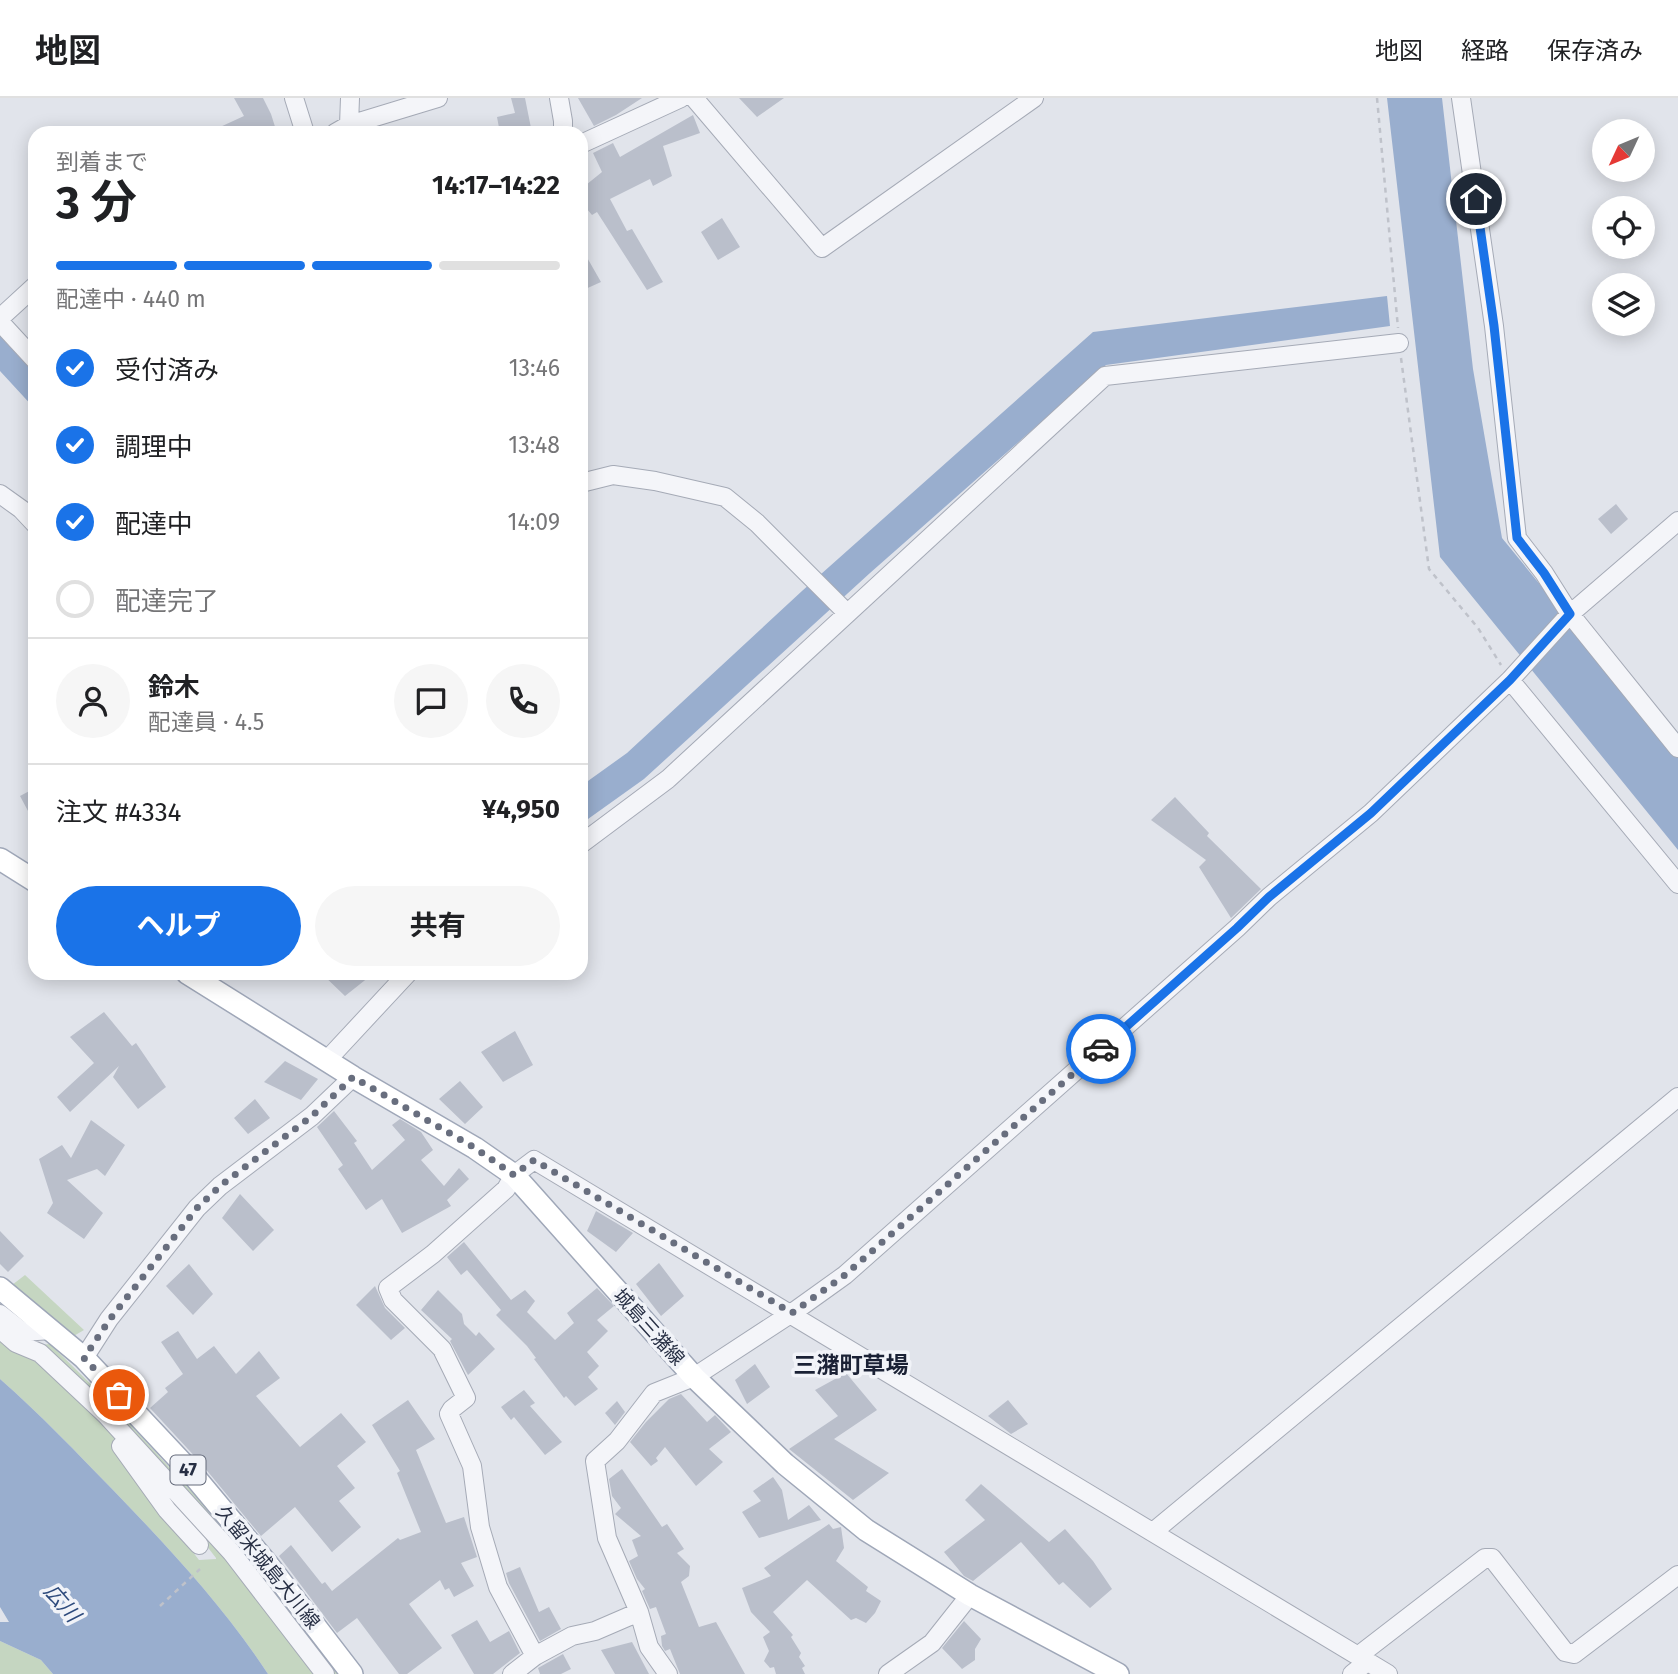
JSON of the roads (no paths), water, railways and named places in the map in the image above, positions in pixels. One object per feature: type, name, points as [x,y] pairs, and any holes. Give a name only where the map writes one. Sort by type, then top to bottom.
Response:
[{"type":"main road","points":[[0,859],[28,877]]},
{"type":"main road","name":"城島三潴線","points":[[198,980],[353,1077],[475,1148],[514,1175],[694,1377],[785,1464],[866,1530],[970,1595],[1118,1674]]},
{"type":"main road","name":"久留米城島大川線","points":[[0,1288],[84,1358],[189,1470],[269,1566],[352,1674]]},
{"type":"street","points":[[294,98],[303,126]]},
{"type":"street","points":[[343,126],[350,98]]},
{"type":"street","points":[[351,126],[438,98]]},
{"type":"street","points":[[559,98],[564,126]]},
{"type":"street","points":[[588,141],[681,98]]},
{"type":"street","points":[[694,98],[822,248],[1034,98]]},
{"type":"street","points":[[1461,98],[1494,326],[1517,538],[1544,573],[1570,614],[1678,748]]},
{"type":"street","points":[[28,293],[0,320],[28,352]]},
{"type":"street","points":[[588,839],[668,779],[1105,376],[1399,343]]},
{"type":"street","points":[[588,481],[613,475],[699,489],[725,497],[757,523],[846,613]]},
{"type":"street","points":[[0,494],[28,516]]},
{"type":"street","points":[[668,1674],[649,1647],[639,1612],[607,1538],[595,1461],[617,1441],[654,1393],[694,1377],[845,1275],[1269,897],[1371,813],[1510,680],[1570,614],[1678,521]]},
{"type":"street","points":[[1510,680],[1678,884]]},
{"type":"street","points":[[328,1059],[401,980]]},
{"type":"street","points":[[84,1358],[110,1319],[197,1208],[220,1186],[312,1116],[353,1077]]},
{"type":"street","points":[[1153,1532],[1678,1097]]},
{"type":"street","points":[[535,1656],[498,1587],[480,1527],[472,1466],[449,1414],[466,1398],[442,1349],[393,1300],[388,1288],[433,1254],[506,1189],[514,1175],[534,1160],[1388,1674]]},
{"type":"street","points":[[0,1314],[23,1332],[51,1330]]},
{"type":"street","points":[[0,1329],[16,1343],[40,1353],[106,1415],[232,1553],[324,1674]]},
{"type":"street","points":[[106,1415],[106,1425],[167,1510],[199,1545]]},
{"type":"street","points":[[1352,1674],[1363,1659],[1485,1558],[1492,1558],[1565,1652],[1574,1654],[1678,1575]]},
{"type":"street","points":[[888,1674],[932,1643],[970,1595]]},
{"type":"street","points":[[512,1674],[535,1656],[572,1636],[595,1631],[639,1612]]},
{"type":"water","points":[[1387,98],[1442,98],[1473,369],[1502,538],[1678,753],[1678,850],[1440,557]]},
{"type":"water","points":[[1387,296],[1390,326],[1106,365],[870,573],[644,779],[588,819],[588,781],[627,753],[802,591],[1093,332]]},
{"type":"water","points":[[0,336],[28,366],[28,401],[0,371]]},
{"type":"water","name":"広川","points":[[0,1379],[72,1448],[175,1556],[233,1625],[268,1674],[53,1674],[41,1660],[0,1641],[0,1622],[9,1622],[0,1607]]},
{"type":"district","name":"三潴町草場","points":[[851,1365]]}]
